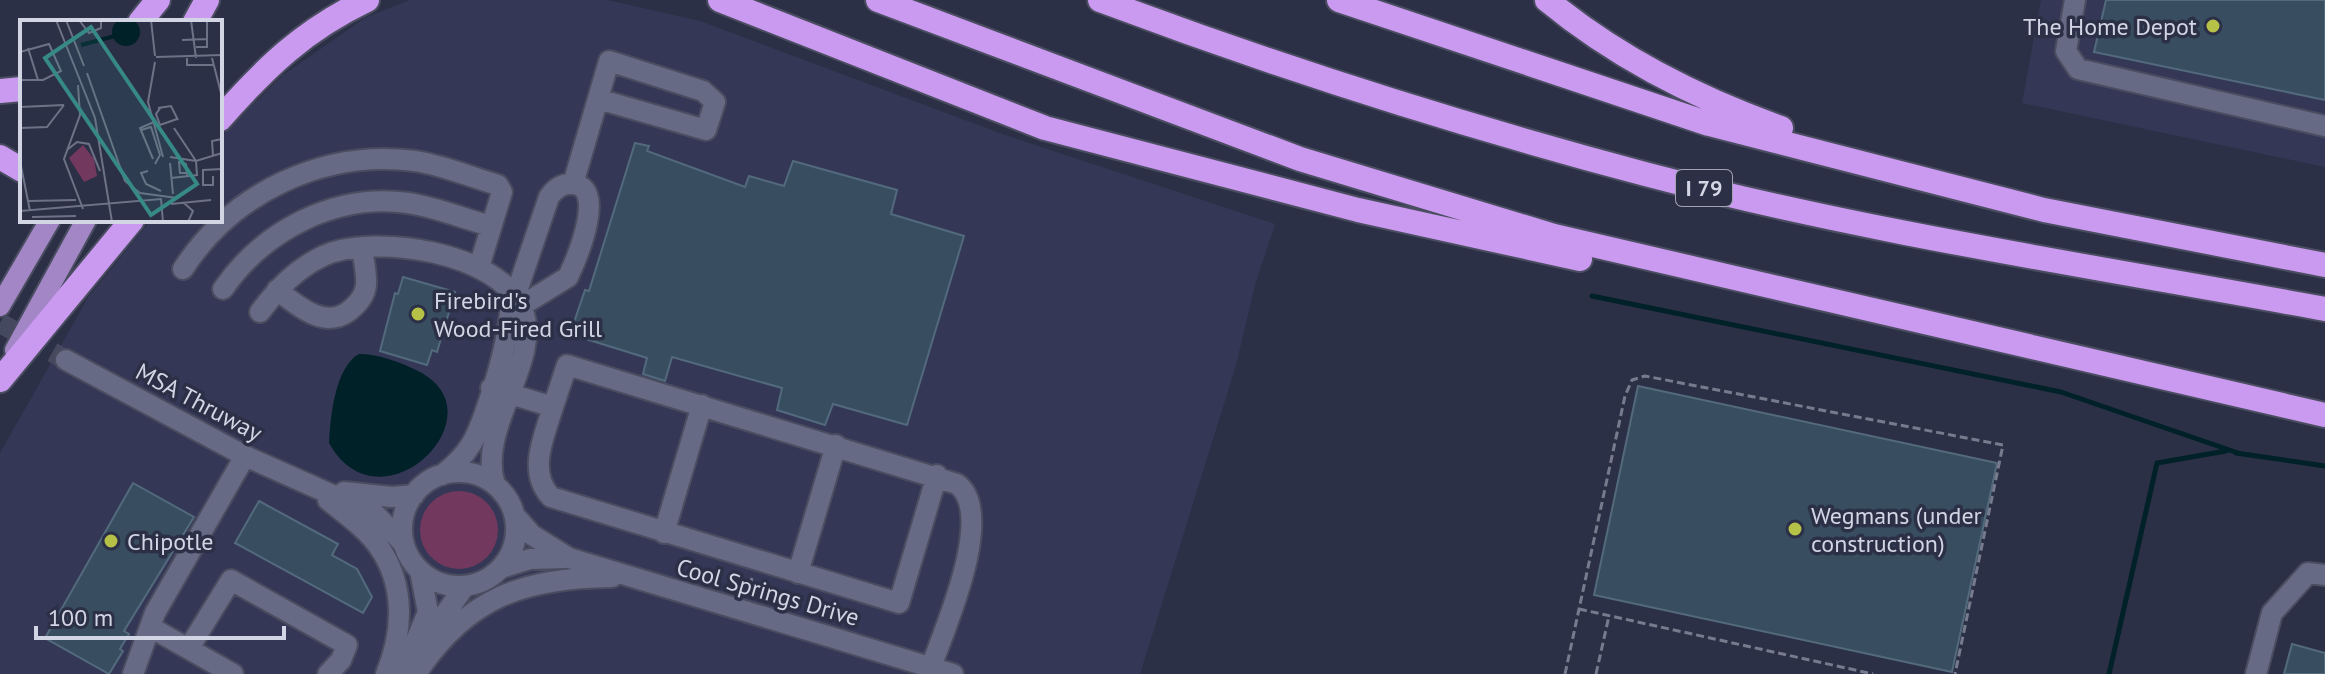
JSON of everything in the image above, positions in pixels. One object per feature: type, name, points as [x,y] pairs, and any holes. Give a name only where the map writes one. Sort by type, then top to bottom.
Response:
[{"type":"highway","points":[[142,20],[158,0]]},
{"type":"highway","points":[[196,20],[207,0]]},
{"type":"highway","points":[[222,117],[257,77],[298,39],[367,0]]},
{"type":"highway","points":[[720,0],[1045,128],[1104,144],[1358,210],[1683,282],[2038,347]]},
{"type":"highway","points":[[878,0],[1300,159],[1554,236],[2325,415]]},
{"type":"highway","name":"I 79","points":[[1100,0],[1368,93],[1646,174],[1950,240],[2325,309]]},
{"type":"highway","points":[[1339,0],[1709,124],[2044,210],[2325,265]]},
{"type":"highway","points":[[1547,0],[1617,50],[1726,108],[1923,178]]},
{"type":"highway","points":[[0,91],[20,89]]},
{"type":"highway","points":[[0,157],[20,169]]},
{"type":"highway","points":[[0,379],[130,222]]},
{"type":"main road","points":[[157,20],[167,0]]},
{"type":"main road","points":[[0,306],[49,222]]},
{"type":"main road","points":[[0,379],[85,222]]},
{"type":"street","points":[[2075,0],[2066,51],[2078,69],[2325,126]]},
{"type":"street","points":[[573,184],[609,61],[703,91],[715,102],[706,130],[598,99]]},
{"type":"street","points":[[222,222],[250,199],[309,170],[358,158],[417,162],[498,185],[502,192],[479,267]]},
{"type":"street","points":[[573,184],[589,196],[590,209],[571,272],[561,284],[514,296],[549,197],[560,186],[573,184]]},
{"type":"street","points":[[223,289],[243,262],[272,237],[316,213],[354,204],[408,203],[491,226]]},
{"type":"street","points":[[183,269],[221,222]]},
{"type":"street","points":[[260,312],[277,290],[299,270],[326,255],[362,247],[402,246],[479,267],[514,296],[526,321],[524,340],[471,444],[442,475],[414,495],[404,514],[404,544],[420,571],[428,612],[402,674]]},
{"type":"street","points":[[277,290],[304,311],[328,319],[345,314],[359,303],[366,286],[362,247]]},
{"type":"street","name":"MSA Thruway","points":[[66,360],[245,456],[308,487],[375,514],[404,544]]},
{"type":"street","points":[[920,669],[962,573],[973,522],[965,490],[937,475],[567,365],[537,473],[542,488],[551,497],[899,603],[937,475]]},
{"type":"street","points":[[500,391],[553,407]]},
{"type":"street","points":[[495,485],[492,443],[500,391]]},
{"type":"street","points":[[664,533],[702,405]]},
{"type":"street","points":[[798,573],[836,445]]},
{"type":"street","points":[[133,674],[150,627],[245,456]]},
{"type":"street","points":[[420,571],[440,583],[465,586],[486,580],[501,568],[514,544],[515,516],[508,499],[495,485],[470,473],[442,475]]},
{"type":"street","points":[[308,487],[367,534],[390,567],[401,622],[386,674]]},
{"type":"street","name":"MSA Thruway","points":[[308,487],[376,496],[414,495]]},
{"type":"street","name":"Cool Springs Drive","points":[[515,516],[532,535],[569,558],[920,669],[953,674]]},
{"type":"street","name":"Cool Springs Drive","points":[[501,568],[530,559],[569,558]]},
{"type":"street","points":[[2256,674],[2272,613],[2308,573],[2325,575]]},
{"type":"street","points":[[416,674],[444,635],[499,595],[545,581],[628,577]]},
{"type":"street","points":[[189,648],[231,580],[347,645],[341,660],[328,674]]},
{"type":"street","points":[[409,674],[441,615],[465,586]]},
{"type":"street","points":[[150,627],[233,674]]},
{"type":"path","points":[[1565,674],[1625,396],[1632,380],[1645,376],[2003,445],[1955,674]]},
{"type":"path","points":[[747,594],[753,571]]},
{"type":"path","points":[[1579,609],[1873,674]]},
{"type":"path","points":[[1596,674],[1609,616]]},
{"type":"shaded area","points":[[410,0],[607,0],[700,21],[1005,135],[1275,224],[1255,285],[1236,365],[1140,674],[0,674],[0,453],[89,296],[149,222],[222,222],[222,136],[283,75],[365,18]]},
{"type":"shaded area","points":[[2041,0],[2325,0],[2325,167],[2022,103]]},
{"type":"shaded area","points":[[359,354],[382,357],[418,371],[441,390],[448,413],[441,437],[425,458],[402,472],[377,477],[351,468],[329,443],[339,381],[344,370]]},
{"type":"shaded area","points":[[459,491],[474,494],[486,503],[495,515],[498,530],[495,545],[486,557],[474,566],[459,569],[444,566],[432,557],[423,545],[420,530],[423,515],[432,503],[444,494]]},
{"type":"building","name":"The Home Depot","points":[[2106,0],[2325,0],[2325,100],[2094,52]]},
{"type":"building","points":[[635,143],[649,146],[647,151],[745,187],[749,176],[784,186],[793,161],[897,190],[891,214],[964,236],[907,425],[833,404],[825,425],[777,410],[782,388],[672,357],[665,381],[643,374],[647,358],[570,334],[585,290],[589,291]]},
{"type":"building","name":"Firebird's Wood-Fired Grill","points":[[403,277],[455,292],[437,352],[432,350],[427,365],[380,351],[395,293],[398,294]]},
{"type":"building","name":"Wegmans (under construction)","points":[[1638,386],[1997,463],[1952,672],[1594,595]]},
{"type":"building","points":[[133,483],[194,517],[124,631],[129,634],[109,674],[45,638]]},
{"type":"building","points":[[259,501],[338,544],[332,555],[357,569],[372,597],[363,613],[235,543]]},
{"type":"building","points":[[2292,644],[2325,653],[2325,674],[2284,674]]},
{"type":"waterway","points":[[1592,296],[2061,392],[2238,453]]},
{"type":"waterway","points":[[2109,674],[2157,463],[2226,451]]},
{"type":"waterway","points":[[2236,453],[2325,466]]},
{"type":"tunnel","points":[[0,323],[66,360]]},
{"type":"place","name":"The Home Depot","points":[[2213,26]]},
{"type":"place","name":"Firebird's Wood-Fired Grill","points":[[418,314]]},
{"type":"place","name":"Wegmans (under construction)","points":[[1795,529]]},
{"type":"place","name":"Chipotle","points":[[111,541]]}]
